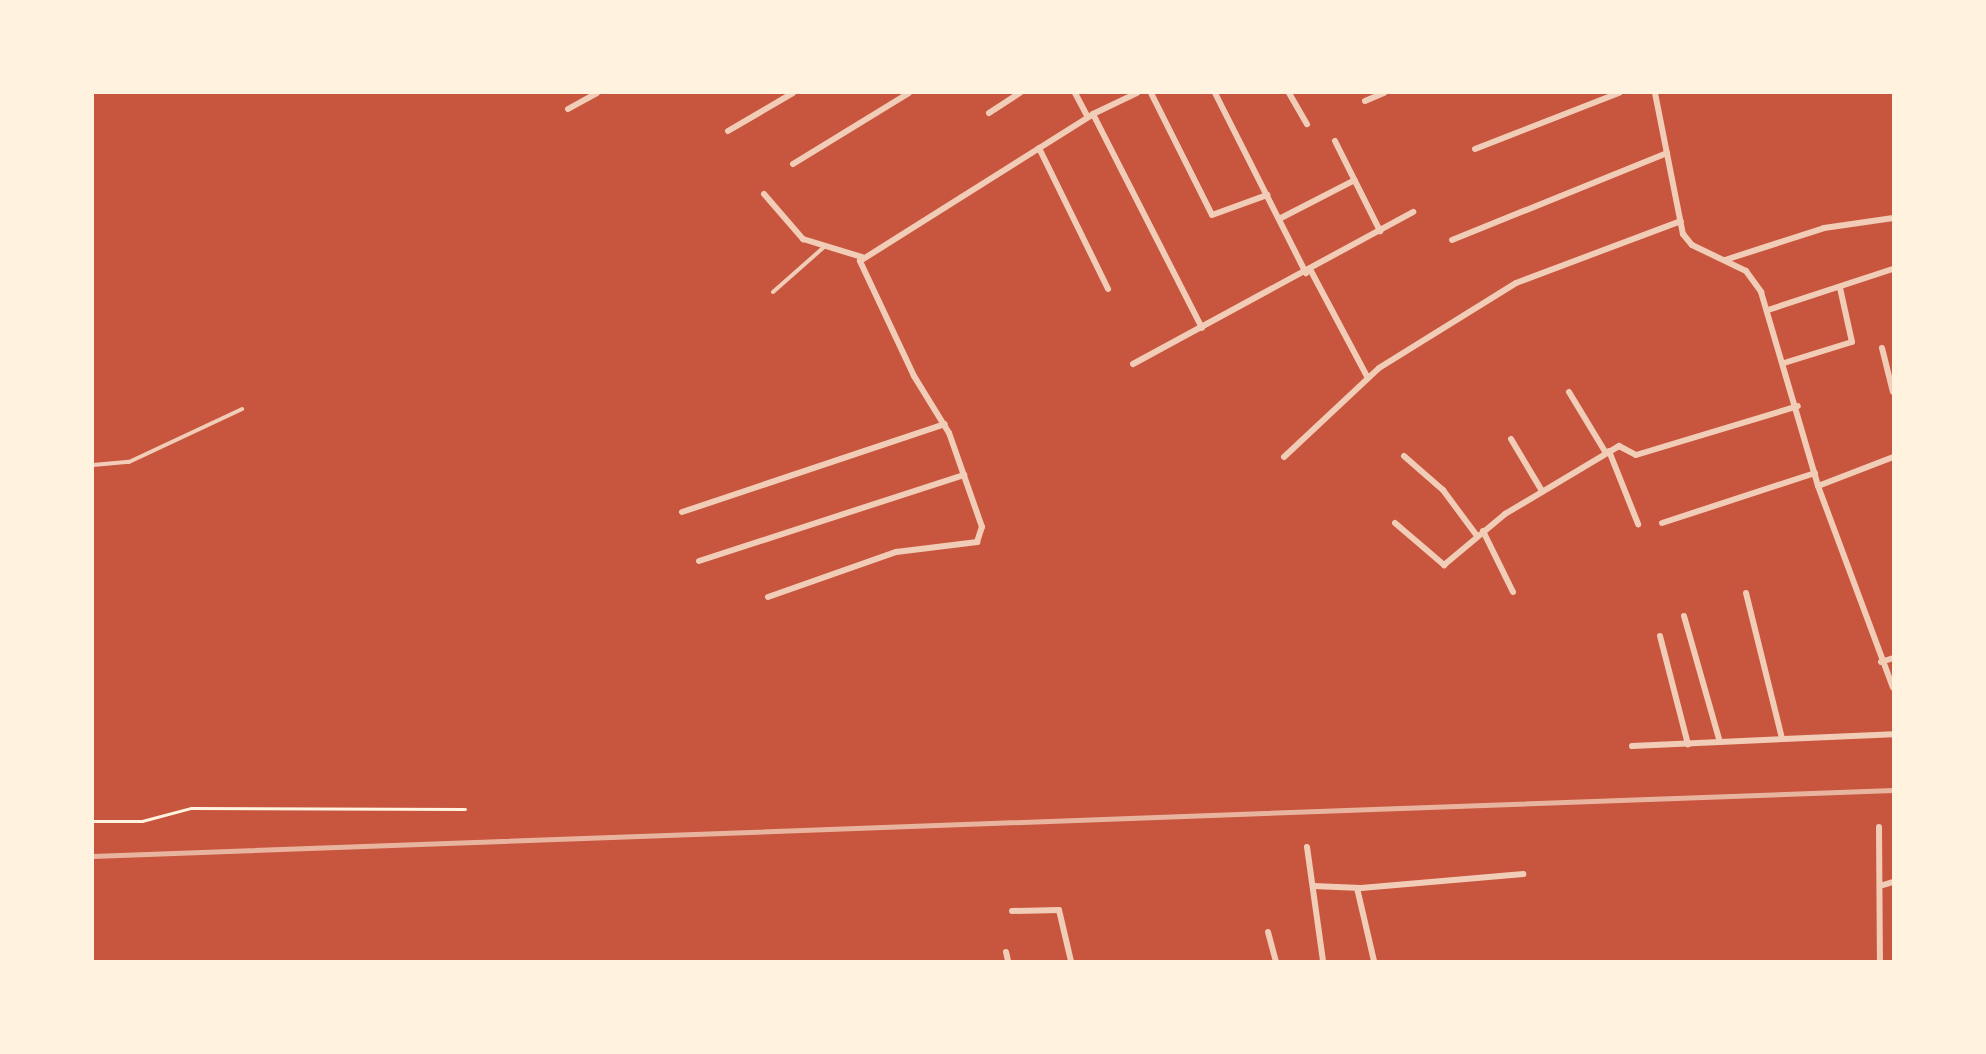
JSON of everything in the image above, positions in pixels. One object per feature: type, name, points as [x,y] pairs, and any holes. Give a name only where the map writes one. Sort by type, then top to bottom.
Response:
[{"type":"street","points":[[568,109],[597,93]]},
{"type":"street","points":[[728,131],[793,93]]},
{"type":"street","points":[[793,164],[909,93]]},
{"type":"street","points":[[989,113],[1020,93]]},
{"type":"street","points":[[1075,93],[1091,115],[1202,328]]},
{"type":"street","points":[[764,194],[803,239],[862,257],[1091,115],[1137,93]]},
{"type":"street","points":[[1151,93],[1212,215],[1267,195]]},
{"type":"street","points":[[1215,93],[1279,219],[1368,378]]},
{"type":"street","points":[[1289,93],[1307,124]]},
{"type":"street","points":[[1365,101],[1384,93]]},
{"type":"street","points":[[1475,149],[1619,93]]},
{"type":"street","points":[[1655,93],[1681,221],[1692,245],[1746,271],[1768,310],[1798,406],[1818,486],[1881,662],[1893,688]]},
{"type":"street","points":[[1335,141],[1380,231]]},
{"type":"street","points":[[1039,148],[1108,289]]},
{"type":"street","points":[[1452,240],[1667,153]]},
{"type":"street","points":[[1279,219],[1354,180]]},
{"type":"street","points":[[1133,364],[1309,272],[1413,212]]},
{"type":"street","points":[[1725,260],[1824,228],[1893,218]]},
{"type":"street","points":[[1284,457],[1368,378],[1516,283],[1681,221]]},
{"type":"street","points":[[768,597],[896,552],[977,542],[982,527],[945,424],[862,270],[862,257]]},
{"type":"street","points":[[1768,310],[1893,269]]},
{"type":"street","points":[[1784,363],[1852,342],[1840,288]]},
{"type":"street","points":[[1882,348],[1893,392]]},
{"type":"street","points":[[1569,392],[1608,452],[1638,524]]},
{"type":"street","points":[[1395,523],[1444,565],[1483,531],[1542,491],[1608,452],[1624,445],[1636,454],[1798,406]]},
{"type":"street","points":[[682,512],[945,424]]},
{"type":"street","points":[[1511,439],[1542,491]]},
{"type":"street","points":[[1404,456],[1443,490],[1477,536]]},
{"type":"street","points":[[1818,486],[1893,458]]},
{"type":"street","points":[[1662,523],[1815,473]]},
{"type":"street","points":[[699,561],[964,475]]},
{"type":"street","points":[[1483,531],[1513,592]]},
{"type":"street","points":[[1746,593],[1782,739]]},
{"type":"street","points":[[1684,616],[1720,742]]},
{"type":"street","points":[[1660,636],[1688,744]]},
{"type":"street","points":[[1881,662],[1893,658]]},
{"type":"street","points":[[1632,746],[1893,734]]},
{"type":"street","points":[[1879,827],[1880,961]]},
{"type":"street","points":[[1307,847],[1323,961]]},
{"type":"street","points":[[1313,886],[1357,888],[1523,874]]},
{"type":"street","points":[[1880,886],[1893,882]]},
{"type":"street","points":[[1357,888],[1374,961]]},
{"type":"street","points":[[1012,911],[1059,910],[1071,961]]},
{"type":"street","points":[[1268,932],[1276,961]]},
{"type":"street","points":[[1006,952],[1008,961]]},
{"type":"lane","points":[[773,292],[824,247]]},
{"type":"lane","points":[[93,465],[129,462],[242,409]]},
{"type":"path","points":[[93,821],[142,821],[191,808],[465,809]]},
{"type":"railway","points":[[93,856],[1893,790]]}]
